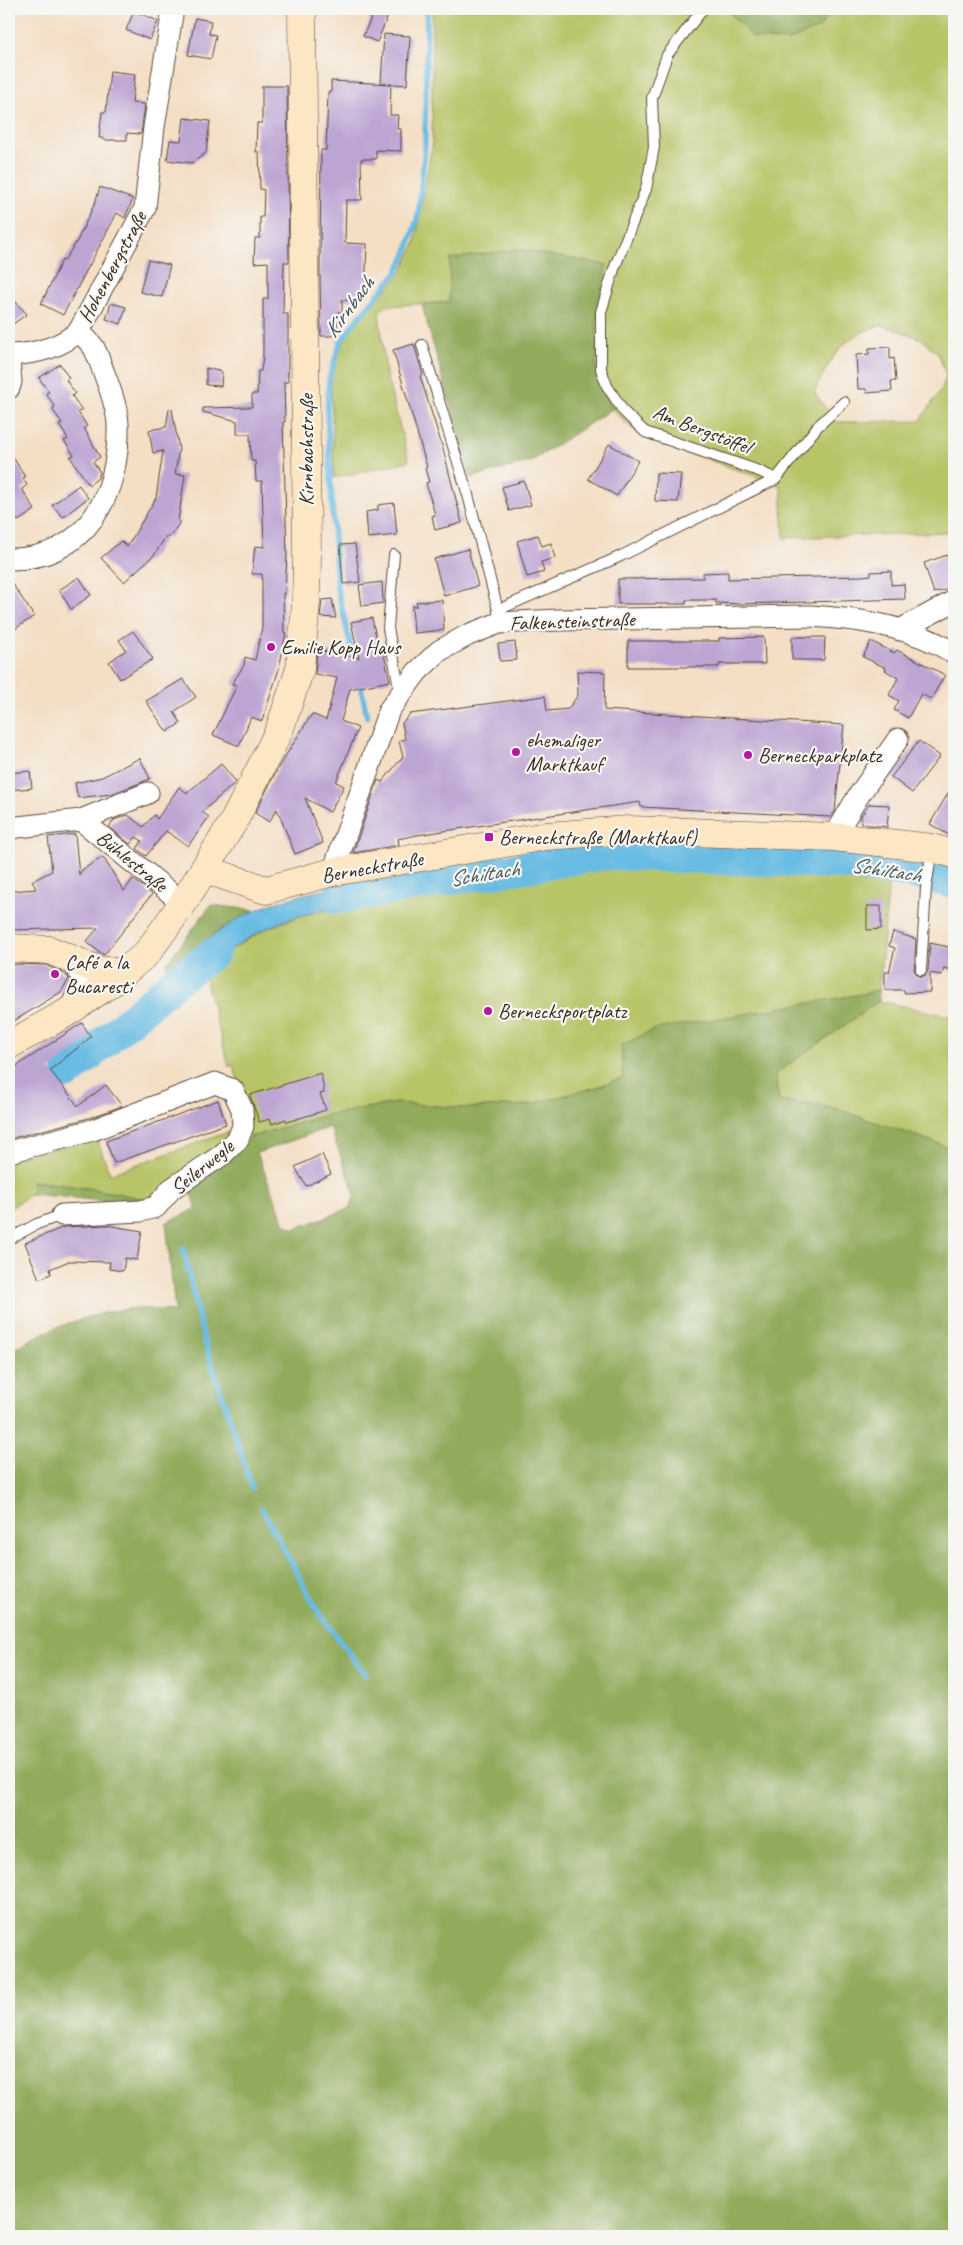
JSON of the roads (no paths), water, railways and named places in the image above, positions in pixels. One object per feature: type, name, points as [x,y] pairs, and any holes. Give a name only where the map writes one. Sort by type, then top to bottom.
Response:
[{"type":"main road","name":"Kirnbachstraße","points":[[204,869],[234,821],[280,731],[300,669],[306,603],[307,558],[302,9]]},
{"type":"main road","name":"Berneckstraße","points":[[204,869],[266,890],[333,872],[548,836],[628,830],[834,837],[939,855]]},
{"type":"main road","points":[[9,1045],[68,1012],[124,973],[147,953],[183,903],[204,869]]},
{"type":"main road","points":[[9,948],[49,950],[98,970],[124,973]]},
{"type":"street","name":"Hohenbergstraße","points":[[9,355],[33,354],[70,338],[79,331],[145,208],[154,127],[173,9]]},
{"type":"street","points":[[9,560],[34,558],[64,547],[91,523],[102,506],[113,477],[118,422],[112,397],[94,349],[79,331]]},
{"type":"street","points":[[9,362],[11,382],[9,388]]},
{"type":"street","points":[[900,630],[954,601]]},
{"type":"street","name":"Falkensteinstraße","points":[[333,872],[389,710],[417,672],[439,651],[499,616],[558,620],[810,616],[854,620],[900,630],[925,638],[954,653]]},
{"type":"street","points":[[834,837],[857,798],[898,740]]},
{"type":"street","name":"Bühlestraße","points":[[9,828],[81,820],[148,793]]},
{"type":"street","name":"Bühlestraße","points":[[81,820],[183,903]]},
{"type":"street","points":[[68,1012],[80,989],[82,976],[70,957]]},
{"type":"street","name":"Seilerwegle","points":[[9,1152],[93,1130],[214,1083],[233,1090],[242,1109],[243,1126],[238,1139],[222,1154],[171,1189],[156,1207],[141,1211],[62,1215]]},
{"type":"lane","name":"Am Bergstöffel","points":[[703,9],[667,55],[652,98],[654,147],[646,189],[614,269],[601,312],[601,369],[607,386],[624,412],[646,432],[759,471],[776,479]]},
{"type":"lane","points":[[422,345],[468,495],[499,616]]},
{"type":"lane","points":[[776,479],[818,426],[844,402]]},
{"type":"lane","name":"Am Bergstöffel","points":[[499,616],[776,479]]},
{"type":"lane","points":[[394,555],[388,628],[400,694]]},
{"type":"lane","points":[[921,970],[926,888],[939,855]]},
{"type":"lane","name":"Seilerwegle","points":[[9,1239],[37,1224],[62,1215]]},
{"type":"water","points":[[379,880],[383,899],[323,910],[293,918],[265,929],[233,948],[184,987],[171,971],[218,932],[252,912],[305,894]]},
{"type":"water","points":[[163,979],[177,995],[74,1081],[62,1065]]},
{"type":"waterway","name":"Kirnbach","points":[[355,663],[337,588],[327,412],[329,380],[340,343],[397,272],[406,254],[418,216],[425,148],[427,9]]},
{"type":"waterway","name":"Kirnbach","points":[[360,681],[367,717]]},
{"type":"waterway","name":"Schiltach","points":[[337,898],[605,854],[838,863],[913,873],[954,883]]},
{"type":"waterway","name":"Schiltach","points":[[68,1073],[178,979],[214,953]]},
{"type":"waterway","points":[[183,1248],[204,1340],[252,1488]]},
{"type":"waterway","points":[[262,1509],[319,1613],[365,1674]]},
{"type":"place","name":"Emilie Kopp Haus","points":[[271,647]]},
{"type":"place","name":"ehemaliger Marktkauf","points":[[516,752]]},
{"type":"place","name":"Berneckparkplatz","points":[[748,755]]},
{"type":"place","name":"Berneckstraße (Marktkauf)","points":[[489,837]]},
{"type":"place","name":"Café a la Bucaresti","points":[[55,974]]},
{"type":"place","name":"Bernecksportplatz","points":[[488,1011]]}]
